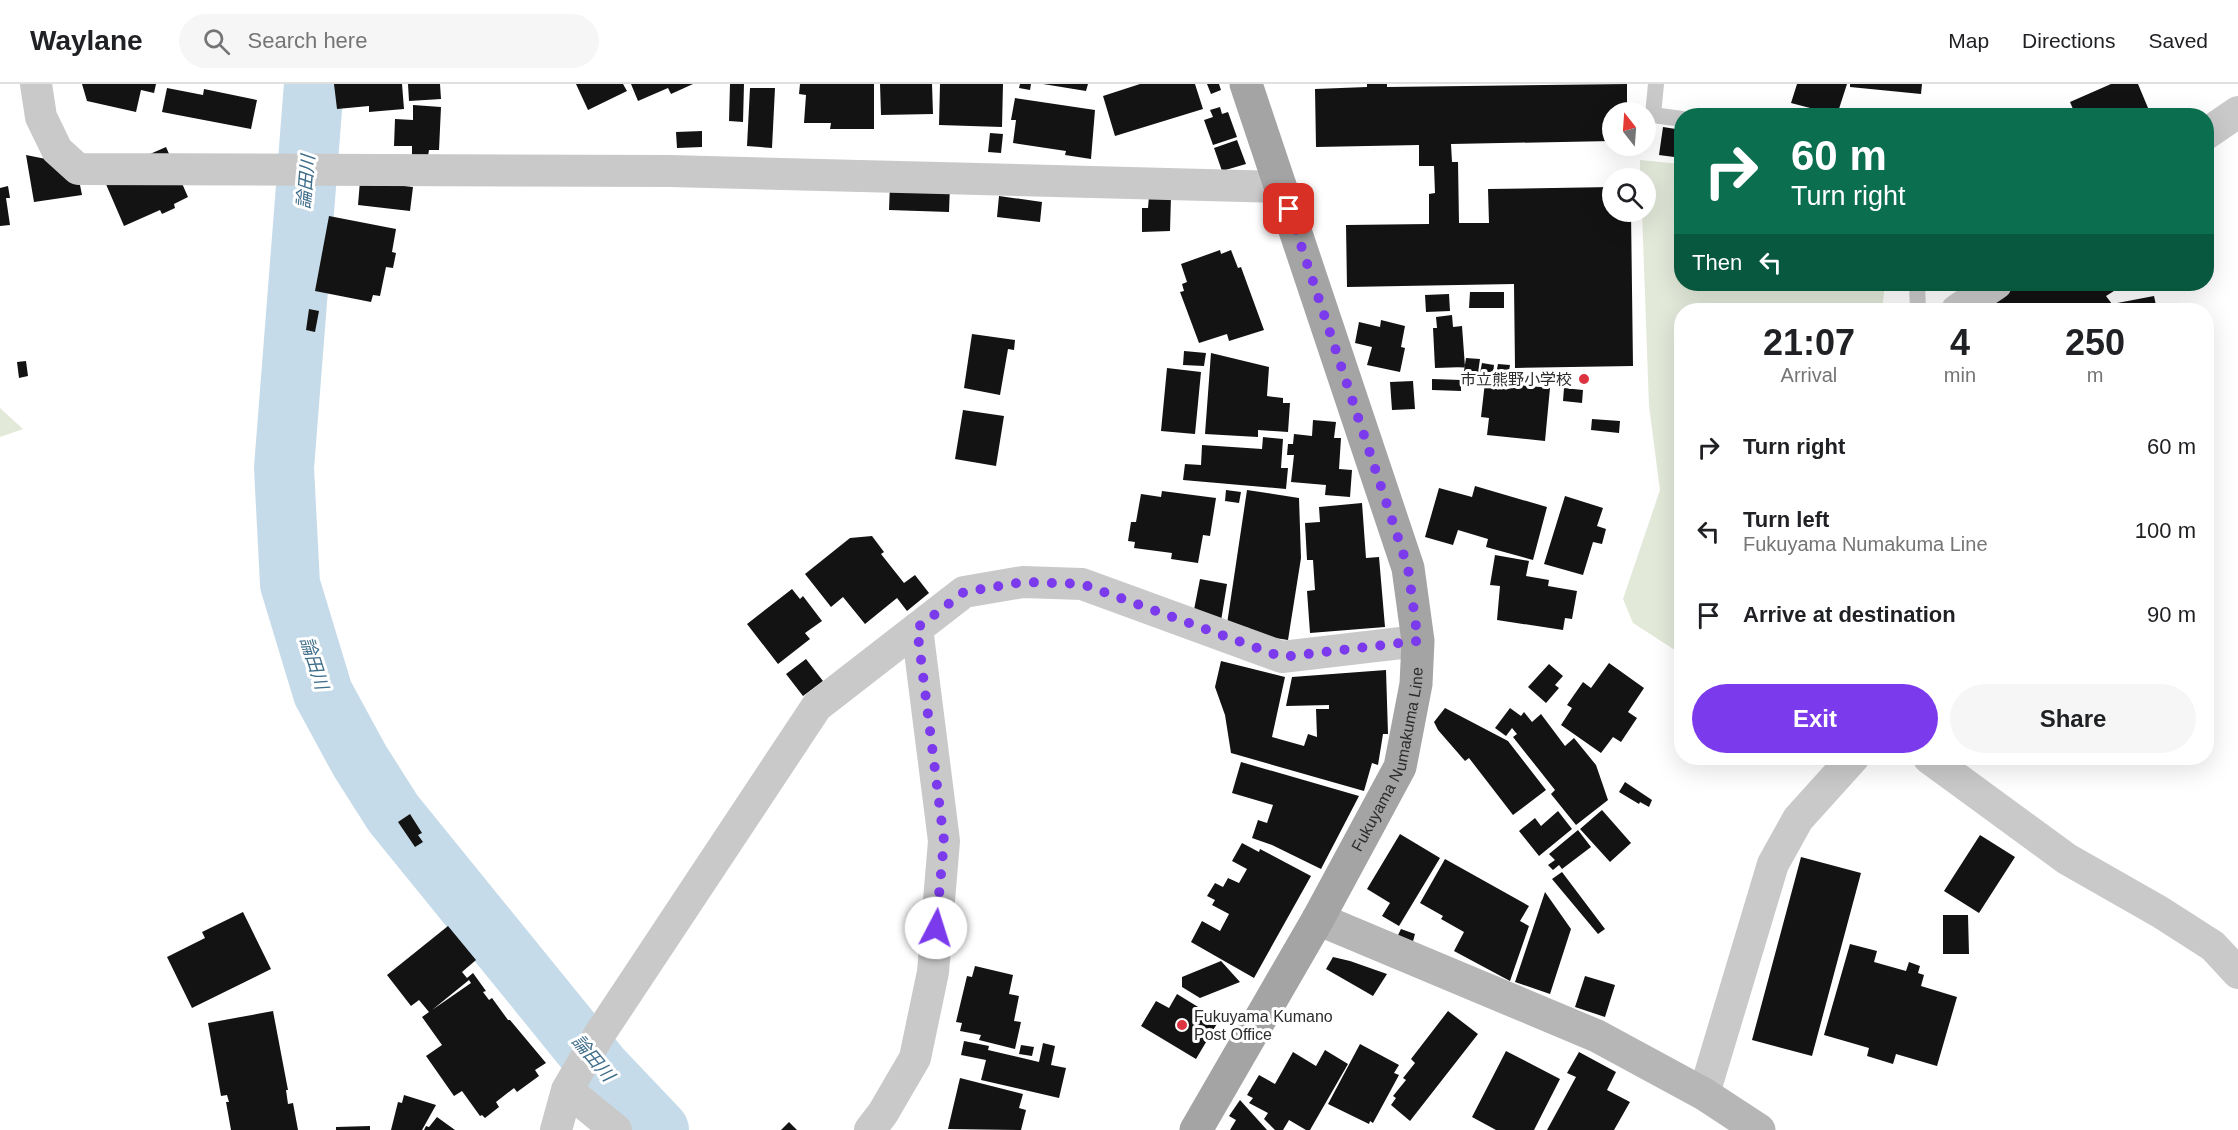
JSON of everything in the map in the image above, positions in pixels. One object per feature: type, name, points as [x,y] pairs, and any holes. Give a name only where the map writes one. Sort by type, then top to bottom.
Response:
[{"type":"main road","name":"Fukuyama Numakuma Line","points":[[1196,1130],[1318,919],[1400,767],[1416,684],[1418,641],[1408,568],[1246,84]]},
{"type":"street","points":[[36,84],[41,117],[57,150],[78,169],[670,171],[1281,187]]},
{"type":"street","points":[[2214,128],[2238,112]]},
{"type":"street","points":[[1968,303],[1986,291]]},
{"type":"street","points":[[556,1130],[572,1082],[599,1035],[817,706],[964,592],[1023,582],[1082,584],[1282,657],[1418,641]]},
{"type":"street","points":[[870,1130],[883,1113],[915,1058],[933,972],[944,841],[917,628]]},
{"type":"street","points":[[1704,1094],[1773,864],[1798,819],[1847,765]]},
{"type":"street","points":[[1939,765],[2067,859],[2160,912],[2213,946],[2238,973]]},
{"type":"street","points":[[1318,919],[1597,1036],[1704,1094],[1759,1130]]},
{"type":"street","points":[[572,1082],[616,1130]]},
{"type":"lane","points":[[1656,84],[1653,115],[1674,118]]},
{"type":"green space","points":[[1640,160],[1674,163],[1674,291],[1884,291],[1883,303],[1674,303],[1674,649],[1633,623],[1623,599],[1660,490],[1649,406],[1642,222],[1656,222],[1656,168],[1640,168]]},
{"type":"green space","points":[[0,408],[23,429],[0,437]]},
{"type":"building","points":[[82,84],[156,84],[154,93],[141,90],[136,112],[87,101]]},
{"type":"building","points":[[334,84],[402,84],[404,109],[369,112],[369,106],[337,109]]},
{"type":"building","points":[[408,84],[440,84],[441,99],[409,101]]},
{"type":"building","points":[[576,84],[623,84],[627,91],[588,110]]},
{"type":"building","points":[[631,84],[693,84],[671,94],[668,88],[638,101]]},
{"type":"building","points":[[730,84],[744,84],[743,122],[729,121]]},
{"type":"building","points":[[800,84],[874,84],[874,129],[830,129],[831,123],[804,123],[806,95],[799,94]]},
{"type":"building","points":[[880,84],[932,84],[933,114],[881,115]]},
{"type":"building","points":[[940,84],[1003,84],[1002,127],[939,125]]},
{"type":"building","points":[[1020,84],[1031,84],[1030,90],[1019,88]]},
{"type":"building","points":[[1043,84],[1088,84],[1086,91]]},
{"type":"building","points":[[1140,84],[1195,84],[1203,109],[1115,136],[1103,96]]},
{"type":"building","points":[[1207,84],[1219,84],[1221,90],[1211,94]]},
{"type":"building","points":[[1367,84],[1387,84],[1387,87],[1627,84],[1627,102],[1602,102],[1602,141],[1451,144],[1452,162],[1458,162],[1459,223],[1489,223],[1488,189],[1602,187],[1602,222],[1631,222],[1633,366],[1515,368],[1514,284],[1347,287],[1346,225],[1429,224],[1429,194],[1435,193],[1434,166],[1419,166],[1419,145],[1316,147],[1315,89],[1367,87]]},
{"type":"building","points":[[1797,84],[1847,84],[1839,108],[1810,108],[1791,103]]},
{"type":"building","points":[[1850,84],[1922,84],[1921,94],[1850,87]]},
{"type":"building","points":[[2111,84],[2138,84],[2148,108],[2073,108],[2070,102]]},
{"type":"building","points":[[167,88],[203,95],[204,89],[257,100],[251,129],[162,112]]},
{"type":"building","points":[[750,88],[775,88],[772,148],[747,146]]},
{"type":"building","points":[[1015,98],[1095,110],[1091,159],[1065,155],[1066,151],[1013,143],[1016,120],[1011,120]]},
{"type":"building","points":[[413,105],[441,107],[439,150],[429,150],[428,156],[412,155],[412,146],[394,146],[395,119],[413,120]]},
{"type":"building","points":[[1220,107],[1222,114],[1228,112],[1237,137],[1213,145],[1204,120],[1213,117],[1210,110]]},
{"type":"building","points":[[1663,127],[1674,129],[1674,157],[1659,155]]},
{"type":"building","points":[[702,131],[702,147],[677,148],[676,132]]},
{"type":"building","points":[[990,133],[1003,134],[1001,153],[988,152]]},
{"type":"building","points":[[1237,140],[1246,164],[1222,171],[1214,148]]},
{"type":"building","points":[[166,147],[188,197],[174,204],[175,208],[162,214],[160,210],[124,226],[102,175]]},
{"type":"building","points":[[26,155],[76,165],[82,195],[34,202]]},
{"type":"building","points":[[360,181],[413,187],[410,211],[358,205]]},
{"type":"building","points":[[890,184],[950,185],[949,212],[889,210]]},
{"type":"building","points":[[8,186],[10,198],[6,198],[10,225],[0,226],[0,188]]},
{"type":"building","points":[[999,196],[1042,202],[1040,222],[997,217]]},
{"type":"building","points":[[1149,196],[1171,196],[1170,231],[1142,232],[1142,208],[1148,208]]},
{"type":"building","points":[[329,216],[396,229],[392,252],[396,253],[393,268],[386,267],[380,296],[373,295],[371,302],[315,291]]},
{"type":"building","points":[[1220,250],[1221,254],[1231,250],[1238,268],[1241,267],[1264,330],[1229,341],[1227,334],[1199,343],[1180,292],[1184,291],[1182,284],[1187,282],[1181,264]]},
{"type":"building","points":[[2005,291],[2114,291],[2106,296],[2111,303],[1986,303]]},
{"type":"building","points":[[1470,292],[1504,292],[1504,308],[1469,308]]},
{"type":"building","points":[[1449,294],[1450,311],[1426,312],[1425,295]]},
{"type":"building","points":[[2154,296],[2156,303],[2117,303]]},
{"type":"building","points":[[309,309],[319,311],[315,332],[306,330]]},
{"type":"building","points":[[1452,315],[1453,327],[1462,326],[1465,367],[1435,368],[1433,328],[1437,328],[1436,317]]},
{"type":"building","points":[[1381,320],[1405,326],[1401,347],[1405,348],[1400,372],[1367,365],[1372,347],[1355,343],[1359,322],[1380,327]]},
{"type":"building","points":[[972,334],[1015,340],[1014,350],[1008,349],[1000,395],[964,388]]},
{"type":"building","points":[[1184,351],[1206,353],[1204,366],[1183,365]]},
{"type":"building","points":[[1211,353],[1269,367],[1267,396],[1283,398],[1283,403],[1290,403],[1288,432],[1258,430],[1258,437],[1205,434]]},
{"type":"building","points":[[1466,358],[1480,359],[1478,373],[1464,371]]},
{"type":"building","points":[[26,361],[28,376],[19,378],[17,362]]},
{"type":"building","points":[[1482,363],[1494,365],[1493,375],[1480,373]]},
{"type":"building","points":[[1498,364],[1510,365],[1508,376],[1496,374]]},
{"type":"building","points":[[1167,368],[1201,372],[1195,434],[1161,431]]},
{"type":"building","points":[[1432,379],[1461,380],[1461,391],[1432,390]]},
{"type":"building","points":[[1413,381],[1415,409],[1392,410],[1390,382]]},
{"type":"building","points":[[1485,382],[1550,388],[1545,441],[1487,435],[1489,418],[1481,417]]},
{"type":"building","points":[[1564,388],[1583,390],[1582,403],[1563,401]]},
{"type":"building","points":[[963,410],[1004,416],[996,466],[955,459]]},
{"type":"building","points":[[1592,419],[1620,421],[1619,433],[1591,430]]},
{"type":"building","points":[[1313,420],[1336,422],[1334,438],[1341,438],[1339,469],[1352,470],[1350,497],[1325,495],[1326,485],[1291,482],[1294,455],[1287,455],[1288,444],[1293,444],[1294,434],[1312,436]]},
{"type":"building","points":[[1263,437],[1283,439],[1281,468],[1288,468],[1286,489],[1183,480],[1185,464],[1201,465],[1202,445],[1262,449]]},
{"type":"building","points":[[1475,486],[1547,507],[1533,560],[1486,547],[1488,539],[1458,530],[1453,545],[1425,537],[1439,488],[1472,497]]},
{"type":"building","points":[[1226,490],[1241,492],[1239,503],[1225,501]]},
{"type":"building","points":[[1247,490],[1299,498],[1301,558],[1288,640],[1248,634],[1249,628],[1227,624]]},
{"type":"building","points":[[1162,491],[1216,498],[1210,536],[1203,535],[1198,563],[1171,559],[1172,553],[1134,548],[1135,542],[1128,541],[1131,522],[1136,522],[1141,494],[1161,497]]},
{"type":"building","points":[[1565,496],[1603,508],[1597,526],[1606,529],[1602,544],[1593,542],[1583,575],[1544,564]]},
{"type":"building","points":[[1362,503],[1366,558],[1379,557],[1385,627],[1310,633],[1307,591],[1315,590],[1313,560],[1307,560],[1305,523],[1320,522],[1319,507]]},
{"type":"building","points":[[872,536],[884,552],[881,554],[904,583],[915,575],[929,593],[907,611],[897,598],[865,624],[843,597],[831,607],[805,574],[850,538]]},
{"type":"building","points":[[1495,555],[1529,561],[1526,576],[1549,580],[1548,586],[1577,591],[1572,619],[1565,618],[1563,630],[1497,620],[1500,586],[1490,585]]},
{"type":"building","points":[[1200,579],[1227,584],[1221,621],[1193,615]]},
{"type":"building","points":[[792,589],[800,599],[803,596],[822,621],[805,633],[810,639],[778,664],[747,624]]},
{"type":"building","points":[[806,659],[823,681],[803,696],[786,674]]},
{"type":"building","points":[[1221,661],[1285,677],[1272,737],[1304,746],[1308,734],[1317,737],[1316,709],[1329,709],[1329,705],[1286,706],[1292,677],[1386,670],[1388,734],[1383,734],[1378,765],[1372,763],[1364,791],[1231,753],[1225,715],[1215,687]]},
{"type":"building","points":[[1609,663],[1644,688],[1628,712],[1637,718],[1621,742],[1613,737],[1601,753],[1561,725],[1572,708],[1567,705],[1583,682],[1591,688]]},
{"type":"building","points":[[1549,664],[1563,676],[1555,685],[1559,688],[1546,703],[1528,687]]},
{"type":"building","points":[[1445,708],[1508,741],[1546,790],[1513,815],[1469,758],[1465,761],[1438,730],[1434,722]]},
{"type":"building","points":[[1510,708],[1521,716],[1524,712],[1532,722],[1541,714],[1565,746],[1574,738],[1596,765],[1608,800],[1576,825],[1551,794],[1555,790],[1513,737],[1517,734],[1512,728],[1506,736],[1495,728]]},
{"type":"building","points":[[1241,762],[1359,796],[1321,869],[1272,845],[1252,838],[1258,820],[1267,823],[1273,805],[1232,793]]},
{"type":"building","points":[[1625,782],[1652,800],[1649,807],[1619,792]]},
{"type":"building","points":[[1602,810],[1631,843],[1610,862],[1580,829]]},
{"type":"building","points":[[1558,811],[1572,829],[1539,856],[1519,831],[1535,818],[1541,826]]},
{"type":"building","points":[[410,814],[422,833],[418,835],[423,842],[415,847],[398,822]]},
{"type":"building","points":[[1578,830],[1591,847],[1562,869],[1559,865],[1553,870],[1548,865],[1555,860],[1549,854]]},
{"type":"building","points":[[1400,834],[1440,858],[1399,926],[1382,916],[1390,903],[1367,889]]},
{"type":"building","points":[[1980,835],[2015,857],[1979,913],[1944,891]]},
{"type":"building","points":[[1242,843],[1259,852],[1260,849],[1311,876],[1254,978],[1191,942],[1202,921],[1220,931],[1229,914],[1212,905],[1215,900],[1207,896],[1215,883],[1223,887],[1228,878],[1239,883],[1247,869],[1232,861]]},
{"type":"building","points":[[1801,857],[1861,873],[1812,1056],[1752,1040]]},
{"type":"building","points":[[1445,859],[1529,906],[1520,921],[1529,926],[1510,981],[1454,951],[1464,932],[1441,919],[1443,916],[1420,903]]},
{"type":"building","points":[[1562,872],[1605,929],[1598,934],[1552,879]]},
{"type":"building","points":[[1545,892],[1571,929],[1550,994],[1515,982]]},
{"type":"building","points":[[243,912],[271,969],[192,1008],[167,957],[205,938],[202,932]]},
{"type":"building","points":[[1943,915],[1968,915],[1969,954],[1943,954]]},
{"type":"building","points":[[448,926],[476,960],[462,972],[467,978],[473,973],[486,991],[483,992],[489,1000],[492,998],[546,1063],[535,1070],[539,1076],[517,1092],[514,1088],[496,1102],[499,1107],[485,1118],[480,1116],[462,1091],[454,1096],[426,1056],[442,1045],[422,1017],[429,1012],[419,1000],[411,1006],[387,975]],"holes":[[[469,980],[471,983],[432,1010]]]},
{"type":"building","points":[[1401,929],[1415,934],[1412,945],[1396,939]]},
{"type":"building","points":[[1850,944],[1877,951],[1874,962],[1906,971],[1909,962],[1920,966],[1918,973],[1924,975],[1921,986],[1957,997],[1937,1066],[1896,1054],[1893,1064],[1867,1056],[1869,1048],[1824,1035]]},
{"type":"building","points":[[1333,957],[1387,974],[1373,996],[1326,969]]},
{"type":"building","points":[[1221,961],[1240,982],[1200,998],[1182,987],[1182,977]]},
{"type":"building","points":[[975,966],[1013,975],[1009,994],[1019,996],[1014,1021],[1021,1022],[1015,1049],[979,1040],[981,1035],[960,1031],[962,1023],[956,1022],[967,976],[972,977]]},
{"type":"building","points":[[1585,976],[1615,985],[1605,1017],[1575,1007]]},
{"type":"building","points":[[1177,994],[1216,1018],[1214,1020],[1218,1022],[1196,1059],[1141,1026],[1156,1001],[1169,1008]]},
{"type":"building","points":[[273,1011],[288,1090],[286,1090],[288,1104],[293,1103],[298,1130],[231,1130],[226,1102],[229,1102],[227,1095],[221,1096],[208,1023]]},
{"type":"building","points":[[1448,1011],[1478,1034],[1410,1121],[1391,1105],[1396,1098],[1393,1096],[1406,1080],[1403,1078],[1415,1063],[1411,1059]]},
{"type":"building","points":[[964,1041],[989,1046],[988,1050],[1039,1062],[1043,1043],[1055,1046],[1051,1065],[1066,1068],[1059,1098],[981,1080],[986,1060],[961,1055]]},
{"type":"building","points":[[1360,1044],[1399,1065],[1394,1073],[1399,1075],[1373,1123],[1370,1121],[1369,1124],[1328,1104]]},
{"type":"building","points":[[1021,1045],[1034,1047],[1032,1056],[1019,1054]]},
{"type":"building","points":[[1325,1050],[1348,1064],[1310,1130],[1289,1120],[1283,1130],[1275,1130],[1264,1119],[1268,1113],[1249,1103],[1253,1098],[1247,1095],[1259,1075],[1275,1084],[1293,1052],[1316,1066]]},
{"type":"building","points":[[1506,1051],[1560,1079],[1534,1130],[1496,1130],[1472,1117]]},
{"type":"building","points":[[1579,1052],[1616,1072],[1607,1090],[1630,1102],[1614,1130],[1547,1130],[1576,1077],[1567,1073]]},
{"type":"building","points":[[960,1078],[1023,1094],[1019,1108],[1026,1110],[1021,1130],[948,1129]]},
{"type":"building","points":[[404,1095],[436,1105],[422,1130],[391,1130],[398,1102],[402,1103]]},
{"type":"building","points":[[1240,1100],[1267,1130],[1230,1130],[1236,1120],[1229,1116]]},
{"type":"building","points":[[437,1117],[455,1130],[424,1130]]},
{"type":"building","points":[[789,1122],[797,1130],[781,1130]]},
{"type":"building","points":[[370,1126],[370,1130],[336,1130],[336,1127]]},
{"type":"waterway","name":"論田川","points":[[314,84],[284,468],[290,584],[323,693],[360,761],[393,813],[601,1069],[659,1130]]},
{"type":"place","name":"市立熊野小学校","points":[[1584,379]]},
{"type":"place","name":"Fukuyama Kumano Post Office","points":[[1182,1025]]},
{"type":"route","points":[[936,928],[944,841],[917,628],[964,592],[1023,582],[1082,584],[1282,657],[1418,641],[1408,568],[1289,209]]}]
